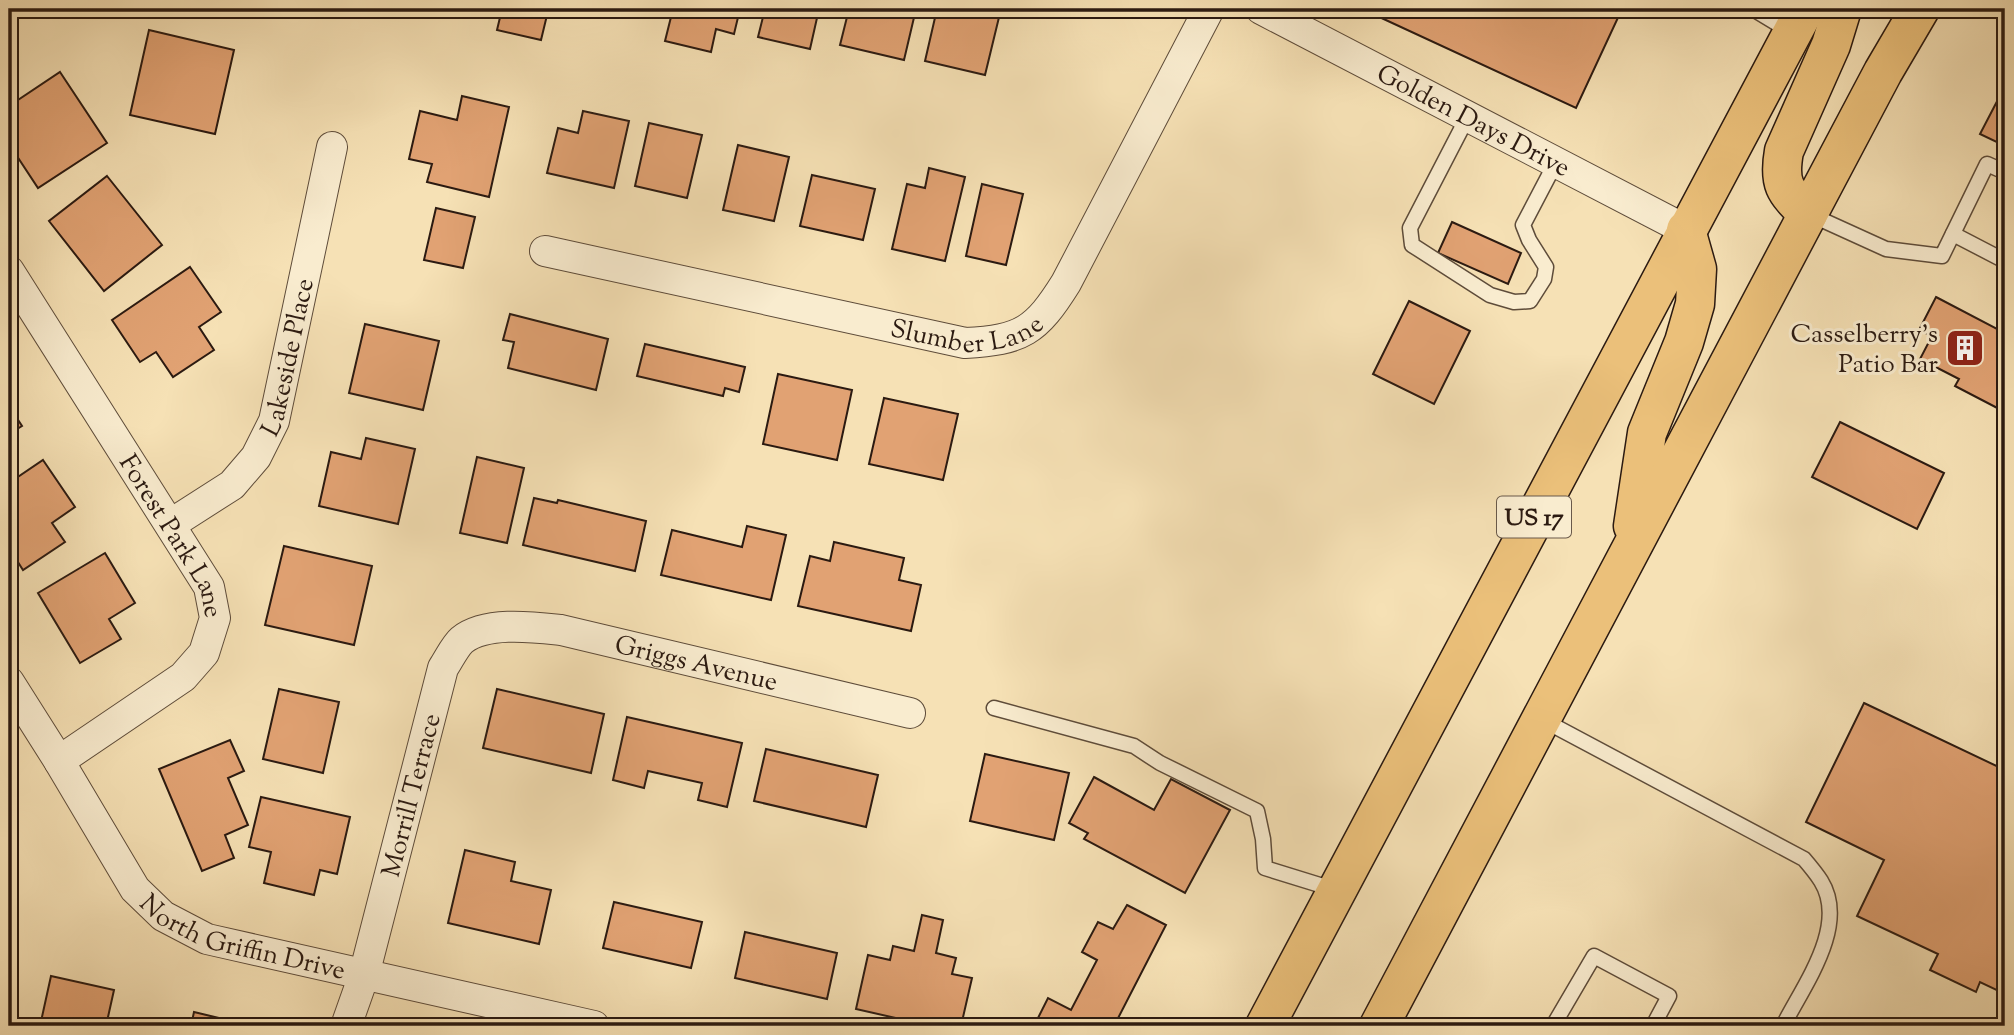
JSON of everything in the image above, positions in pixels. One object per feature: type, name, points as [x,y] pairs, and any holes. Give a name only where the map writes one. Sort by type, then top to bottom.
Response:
[{"type":"main road","points":[[1808,214],[1786,192],[1781,169],[1784,151],[1831,45],[1842,9]]},
{"type":"main road","points":[[1379,1026],[1808,214],[1920,9]]},
{"type":"main road","name":"US 17","points":[[1265,1026],[1798,20]]},
{"type":"main road","points":[[1629,555],[1647,433],[1684,342],[1695,304],[1698,269],[1686,230]]},
{"type":"street","name":"Slumber Lane","points":[[545,251],[965,343],[996,342],[1027,330],[1046,314],[1066,283],[1209,9]]},
{"type":"street","name":"Golden Days Drive","points":[[1261,9],[1686,230]]},
{"type":"street","name":"Lakeside Place","points":[[171,524],[232,485],[256,457],[274,421],[332,147]]},
{"type":"street","name":"Forest Park Lane","points":[[9,271],[209,587],[215,618],[204,653],[184,677],[59,761]]},
{"type":"street","name":"Griggs Avenue","points":[[482,630],[518,626],[561,629],[910,713]]},
{"type":"street","name":"Morrill Terrace","points":[[346,1026],[364,975],[443,668],[461,640],[482,630]]},
{"type":"street","name":"North Griffin Drive","points":[[9,682],[135,889],[163,916],[207,939],[594,1026]]},
{"type":"lane","points":[[1753,9],[1798,20]]},
{"type":"lane","points":[[1468,116],[1410,228],[1412,245],[1490,295],[1514,302],[1530,301],[1544,279],[1546,267],[1523,225],[1556,162]]},
{"type":"lane","points":[[1808,214],[1886,249],[1942,256],[1987,164],[2005,173]]},
{"type":"lane","points":[[1953,234],[2005,261]]},
{"type":"lane","points":[[994,708],[1134,746],[1160,763],[1257,811],[1265,868],[1337,891]]},
{"type":"lane","points":[[1542,720],[1804,859],[1822,882],[1830,911],[1827,940],[1783,1026]]},
{"type":"lane","points":[[1553,1026],[1594,956],[1669,996],[1653,1026]]},
{"type":"building","points":[[502,9],[548,11],[541,40],[497,30]]},
{"type":"building","points":[[673,9],[740,9],[734,34],[716,29],[711,52],[665,41]]},
{"type":"building","points":[[765,9],[819,9],[810,49],[758,37]]},
{"type":"building","points":[[849,9],[916,9],[904,60],[840,45]]},
{"type":"building","points":[[937,9],[1001,9],[985,75],[925,61]]},
{"type":"building","points":[[1362,9],[1622,9],[1576,108]]},
{"type":"building","points":[[149,30],[234,50],[215,134],[130,115]]},
{"type":"building","points":[[60,72],[107,143],[38,188],[9,144],[9,106]]},
{"type":"building","points":[[2005,86],[2005,146],[1980,134]]},
{"type":"building","points":[[462,96],[509,107],[489,197],[427,182],[432,164],[409,159],[420,111],[457,120]]},
{"type":"building","points":[[583,111],[629,121],[614,188],[547,173],[558,128],[578,133]]},
{"type":"building","points":[[649,123],[702,135],[687,198],[635,186]]},
{"type":"building","points":[[738,145],[789,157],[774,221],[723,210]]},
{"type":"building","points":[[929,168],[965,177],[945,261],[892,249],[907,184],[925,188]]},
{"type":"building","points":[[812,175],[875,189],[863,240],[800,226]]},
{"type":"building","points":[[107,176],[162,245],[104,291],[49,221]]},
{"type":"building","points":[[982,184],[1023,194],[1006,265],[966,256]]},
{"type":"building","points":[[436,208],[475,217],[463,268],[424,260]]},
{"type":"building","points":[[1452,222],[1521,253],[1508,284],[1438,253]]},
{"type":"building","points":[[190,267],[221,312],[199,327],[214,350],[173,377],[156,352],[140,362],[112,320]]},
{"type":"building","name":"Casselberry's Patio Bar","points":[[1936,297],[2005,333],[2005,379],[2002,385],[2005,386],[2005,412],[1955,386],[1959,379],[1920,359],[1932,336],[1919,330]]},
{"type":"building","points":[[1409,301],[1470,331],[1434,404],[1373,374]]},
{"type":"building","points":[[510,314],[608,339],[596,390],[508,368],[514,342],[503,340]]},
{"type":"building","points":[[365,324],[439,341],[423,410],[349,393]]},
{"type":"building","points":[[645,344],[745,367],[739,392],[725,388],[723,396],[637,376]]},
{"type":"building","points":[[778,374],[852,390],[837,460],[763,444]]},
{"type":"building","points":[[884,398],[958,414],[943,480],[869,464]]},
{"type":"building","points":[[9,406],[22,426],[9,434]]},
{"type":"building","points":[[1840,422],[1944,473],[1917,529],[1812,477]]},
{"type":"building","points":[[366,438],[415,449],[398,524],[319,506],[331,452],[361,459]]},
{"type":"building","points":[[477,457],[524,468],[507,543],[460,533]]},
{"type":"building","points":[[43,460],[75,507],[52,523],[65,542],[23,570],[9,548],[9,483]]},
{"type":"building","points":[[534,498],[557,503],[558,500],[646,521],[635,571],[523,545]]},
{"type":"building","points":[[747,526],[786,535],[771,600],[661,575],[672,530],[742,547]]},
{"type":"building","points":[[834,542],[904,558],[899,580],[921,585],[911,631],[798,606],[810,556],[830,561]]},
{"type":"building","points":[[284,546],[372,566],[354,645],[265,625]]},
{"type":"building","points":[[105,553],[135,603],[109,619],[121,639],[80,663],[38,593]]},
{"type":"building","points":[[279,689],[339,702],[323,773],[263,759]]},
{"type":"building","points":[[497,689],[604,714],[591,773],[483,748]]},
{"type":"building","points":[[1864,703],[2005,770],[2005,994],[1980,982],[1976,992],[1930,970],[1938,954],[1857,916],[1884,860],[1806,822]]},
{"type":"building","points":[[627,717],[742,743],[727,807],[698,800],[702,783],[648,771],[644,788],[613,780]]},
{"type":"building","points":[[230,740],[244,771],[228,778],[248,825],[225,835],[234,858],[202,871],[159,769]]},
{"type":"building","points":[[766,749],[878,775],[866,827],[754,801]]},
{"type":"building","points":[[985,754],[1069,773],[1054,840],[970,821]]},
{"type":"building","points":[[1094,777],[1154,810],[1171,779],[1230,810],[1185,893],[1084,839],[1088,833],[1069,823]]},
{"type":"building","points":[[261,797],[350,817],[337,874],[320,870],[314,895],[264,883],[271,852],[249,847]]},
{"type":"building","points":[[465,850],[515,862],[511,881],[551,890],[539,944],[448,923]]},
{"type":"building","points":[[614,902],[702,922],[691,968],[603,948]]},
{"type":"building","points":[[1127,905],[1166,925],[1114,1026],[1034,1026],[1048,998],[1071,1010],[1097,960],[1082,952],[1098,922],[1113,929]]},
{"type":"building","points":[[922,915],[943,920],[936,953],[956,958],[952,974],[972,978],[961,1026],[931,1026],[856,1009],[868,955],[890,960],[893,946],[914,951]]},
{"type":"building","points":[[745,932],[837,953],[827,999],[735,978]]},
{"type":"building","points":[[51,976],[114,990],[106,1026],[40,1026]]},
{"type":"building","points":[[194,1012],[244,1024],[191,1026]]},
{"type":"place","name":"Casselberry's Patio Bar","points":[[1965,348]]}]
